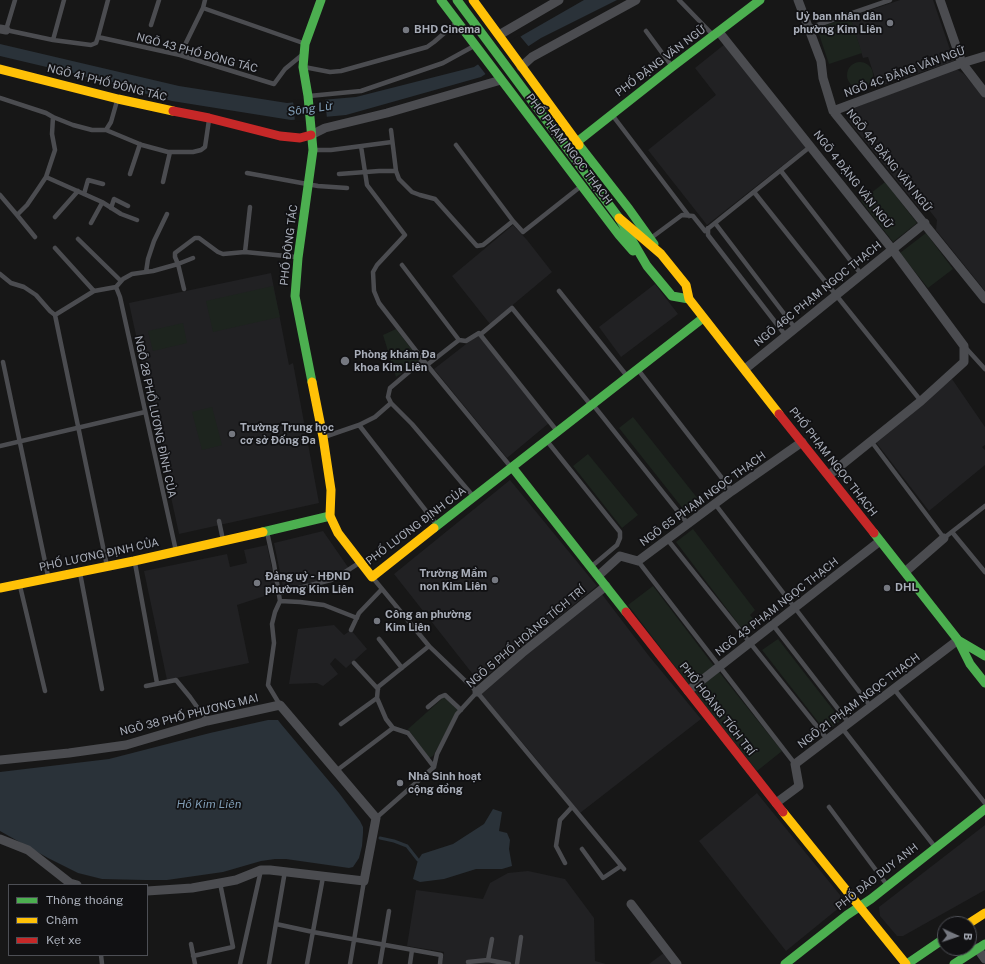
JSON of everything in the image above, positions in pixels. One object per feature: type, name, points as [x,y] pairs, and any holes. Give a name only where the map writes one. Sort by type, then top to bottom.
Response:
[{"type":"street","name":"PHỐ ĐÔNG TÁC","points":[[321,0],[305,44],[304,54],[303,67],[308,96],[313,150],[298,258],[295,296],[323,438],[331,490],[330,516]]},
{"type":"street","name":"PHỐ PHẠM NGỌC THẠCH","points":[[441,0],[499,77],[509,95],[619,235],[672,296],[689,299]]},
{"type":"street","points":[[456,0],[619,218],[647,266]]},
{"type":"street","name":"PHỐ PHẠM NGỌC THẠCH","points":[[473,0],[577,142],[686,285],[689,299],[703,318],[829,475],[958,640],[970,664],[985,683]]},
{"type":"street","points":[[521,66],[532,57],[636,0]]},
{"type":"street","name":"PHỐ ĐẶNG VĂN NGỮ","points":[[577,142],[672,66],[760,0]]},
{"type":"street","name":"NGÕ 4A ĐẶNG VĂN NGỮ","points":[[798,0],[821,61],[823,78],[833,111],[985,299]]},
{"type":"street","points":[[940,0],[962,63],[985,93]]},
{"type":"street","points":[[499,35],[556,1]]},
{"type":"street","name":"NGÕ 4 ĐẶNG VĂN NGỮ","points":[[716,34],[811,146],[892,249],[964,346]]},
{"type":"street","name":"NGÕ 4C ĐẶNG VĂN NGỮ","points":[[833,111],[962,63],[985,56]]},
{"type":"street","name":"NGÕ 41 PHỐ ĐÔNG TÁC","points":[[0,69],[118,99],[209,118],[280,136],[300,138],[312,135]]},
{"type":"street","points":[[312,135],[324,128],[387,113],[499,77]]},
{"type":"street","points":[[619,218],[661,254]]},
{"type":"street","name":"NGÕ 46C PHẠM NGỌC THẠCH","points":[[745,369],[924,223]]},
{"type":"street","name":"PHỐ LƯƠNG ĐỊNH CỦA","points":[[0,588],[134,561],[330,516],[338,532],[372,577],[703,318]]},
{"type":"street","points":[[829,475],[922,401],[964,362],[964,346]]},
{"type":"street","name":"NGÕ 65 PHẠM NGỌC THẠCH","points":[[598,576],[620,556],[638,561],[714,504],[802,442]]},
{"type":"street","name":"PHỐ HOÀNG TÍCH TRÍ","points":[[512,467],[776,803],[906,964]]},
{"type":"street","points":[[905,572],[944,538]]},
{"type":"street","name":"NGÕ 43 PHẠM NGỌC THẠCH","points":[[688,691],[880,541]]},
{"type":"street","name":"NGÕ 5 PHỐ HOÀNG TÍCH TRÍ","points":[[477,692],[522,653],[606,586]]},
{"type":"street","name":"PHỐ PHẠM NGỌC THẠCH","points":[[958,640],[984,655]]},
{"type":"street","name":"NGÕ 21 PHẠM NGỌC THẠCH","points":[[776,803],[799,786],[795,764],[958,640]]},
{"type":"street","points":[[148,891],[220,883],[236,880],[261,870],[285,871],[364,881],[376,818],[280,705]]},
{"type":"street","name":"NGÕ 38 PHỐ PHƯƠNG MAI","points":[[0,760],[69,753],[126,745],[207,721],[280,705]]},
{"type":"street","name":"PHỐ ĐÀO DUY ANH","points":[[785,964],[888,886],[985,809]]},
{"type":"street","points":[[0,839],[28,850],[73,884]]},
{"type":"street","points":[[631,904],[677,964]]},
{"type":"street","points":[[906,964],[937,943]]},
{"type":"street","points":[[954,964],[981,946],[985,959]]},
{"type":"lane","points":[[15,0],[3,29],[53,40],[91,45],[96,43],[108,0]]},
{"type":"lane","points":[[53,40],[64,0]]},
{"type":"lane","points":[[152,25],[159,0]]},
{"type":"lane","points":[[180,55],[203,8],[205,0]]},
{"type":"lane","points":[[679,0],[716,34]]},
{"type":"lane","points":[[809,28],[890,0]]},
{"type":"lane","points":[[203,8],[305,44]]},
{"type":"lane","points":[[303,67],[330,72],[341,71],[427,46],[457,22]]},
{"type":"lane","points":[[646,31],[672,66]]},
{"type":"lane","name":"NGÕ 43 PHỐ ĐÔNG TÁC","points":[[98,37],[180,55],[274,84],[285,69],[304,54]]},
{"type":"lane","points":[[308,96],[361,91],[443,63],[476,48]]},
{"type":"lane","points":[[0,98],[46,112],[53,117],[73,125],[92,130],[106,130],[140,144],[170,152],[201,150],[205,147],[209,118]]},
{"type":"lane","points":[[106,130],[111,122],[118,99]]},
{"type":"lane","points":[[612,114],[689,216]]},
{"type":"lane","points":[[17,215],[27,205],[46,177],[55,150],[52,134],[53,117]]},
{"type":"lane","points":[[390,130],[396,170],[399,179],[412,192],[420,196],[435,199],[477,246],[483,245],[513,221]]},
{"type":"lane","points":[[313,150],[331,150],[392,142]]},
{"type":"lane","points":[[130,174],[140,144]]},
{"type":"lane","points":[[456,145],[513,221],[523,232],[582,186]]},
{"type":"lane","points":[[361,146],[367,185],[405,235],[376,265],[372,272],[374,291],[379,303],[427,365],[512,467]]},
{"type":"lane","points":[[650,238],[682,215],[693,216],[705,230],[811,146]]},
{"type":"lane","points":[[163,182],[170,152]]},
{"type":"lane","points":[[339,174],[396,170]]},
{"type":"lane","points":[[781,171],[861,274]]},
{"type":"lane","points":[[247,173],[318,186],[347,188]]},
{"type":"lane","points":[[46,177],[78,191],[121,214],[137,220]]},
{"type":"lane","points":[[84,194],[88,180],[103,184]]},
{"type":"lane","points":[[55,217],[78,191]]},
{"type":"lane","points":[[754,192],[922,401]]},
{"type":"lane","points":[[0,195],[35,237]]},
{"type":"lane","points":[[111,208],[114,199],[128,206]]},
{"type":"lane","points":[[91,223],[102,203]]},
{"type":"lane","points":[[245,252],[250,206]]},
{"type":"lane","points":[[146,272],[148,259],[154,241],[167,214]]},
{"type":"lane","points":[[715,223],[795,328]]},
{"type":"lane","points":[[708,228],[708,235],[786,336]]},
{"type":"lane","points":[[184,289],[175,253],[195,238],[199,238],[223,254],[245,252],[298,258]]},
{"type":"lane","points":[[78,239],[121,281]]},
{"type":"lane","points":[[55,248],[94,291]]},
{"type":"lane","points":[[55,315],[94,291],[116,287],[121,281],[132,274],[153,271],[193,258]]},
{"type":"lane","points":[[402,265],[459,340],[466,341],[479,333],[481,334],[512,308],[688,524]]},
{"type":"lane","points":[[0,274],[10,283],[24,287],[36,295],[55,315],[107,566]]},
{"type":"lane","name":"NGÕ 28 PHỐ LƯƠNG ĐÌNH CỦA","points":[[116,287],[120,297],[176,551]]},
{"type":"lane","points":[[560,291],[627,377]]},
{"type":"lane","points":[[481,334],[558,432]]},
{"type":"lane","points":[[427,365],[459,340]]},
{"type":"lane","points":[[964,346],[985,369]]},
{"type":"lane","points":[[424,360],[390,388],[388,397],[391,403],[412,424],[474,497]]},
{"type":"lane","points":[[3,362],[48,578]]},
{"type":"lane","points":[[637,369],[732,491]]},
{"type":"lane","points":[[323,438],[359,425],[375,417],[391,403]]},
{"type":"lane","points":[[0,446],[145,412]]},
{"type":"lane","points":[[359,425],[438,526]]},
{"type":"lane","points":[[547,440],[620,532],[620,538],[617,545],[591,567]]},
{"type":"lane","points":[[871,441],[944,538],[984,508]]},
{"type":"lane","points":[[714,504],[871,707]]},
{"type":"lane","points":[[219,521],[223,540]]},
{"type":"lane","points":[[266,531],[280,601],[272,624],[274,643],[268,685],[280,705]]},
{"type":"lane","points":[[952,532],[985,572]]},
{"type":"lane","points":[[667,539],[827,739]]},
{"type":"lane","points":[[134,561],[157,683]]},
{"type":"lane","points":[[638,561],[795,764]]},
{"type":"lane","points":[[279,593],[331,580],[360,562]]},
{"type":"lane","points":[[80,572],[102,689]]},
{"type":"lane","points":[[372,577],[430,646],[477,692],[623,868],[603,878],[582,849]]},
{"type":"lane","points":[[20,584],[44,691]]},
{"type":"lane","points":[[351,630],[360,613],[382,589]]},
{"type":"lane","points":[[280,601],[324,605],[357,618]]},
{"type":"lane","points":[[772,625],[845,726],[936,847]]},
{"type":"lane","points":[[378,639],[402,668]]},
{"type":"lane","points":[[393,728],[386,719],[377,698],[378,687],[430,646]]},
{"type":"lane","points":[[354,662],[378,689]]},
{"type":"lane","points":[[146,686],[176,680],[190,696],[207,721]]},
{"type":"lane","points":[[894,689],[985,803]]},
{"type":"lane","name":"NGÕ 5 PHỐ HOÀNG TÍCH TRÍ","points":[[434,767],[437,754],[457,714],[477,692]]},
{"type":"lane","points":[[428,708],[440,697],[445,696],[460,710]]},
{"type":"lane","points":[[341,724],[377,698]]},
{"type":"lane","points":[[336,772],[393,728],[401,729],[408,733],[434,767],[376,818]]},
{"type":"lane","points":[[565,863],[556,846],[560,820],[572,807]]},
{"type":"lane","points":[[829,807],[888,886]]},
{"type":"lane","points":[[240,964],[261,870]]},
{"type":"lane","points":[[269,964],[285,871]]},
{"type":"lane","points":[[307,964],[323,877]]},
{"type":"lane","points":[[350,964],[364,881]]},
{"type":"lane","points":[[193,956],[233,947],[220,883]]},
{"type":"lane","points":[[380,964],[390,911]]},
{"type":"lane","points":[[276,924],[441,955],[440,964]]},
{"type":"lane","points":[[517,964],[521,937]]},
{"type":"lane","points":[[488,960],[492,939]]},
{"type":"lane","points":[[191,944],[195,964]]},
{"type":"lane","points":[[410,964],[412,950]]},
{"type":"lane","points":[[468,962],[488,960],[509,964]]},
{"type":"shaded area","points":[[900,0],[933,0],[954,61],[878,87],[868,57],[863,58],[850,17]]},
{"type":"shaded area","points":[[850,17],[862,53],[829,64],[817,28]]},
{"type":"shaded area","points":[[725,44],[806,147],[707,225],[648,150],[716,95],[695,68]]},
{"type":"shaded area","points":[[860,62],[869,66],[873,75],[869,84],[860,88],[851,84],[847,75],[851,66]]},
{"type":"shaded area","points":[[956,69],[964,74],[985,99],[985,291],[936,230],[937,220],[926,206],[919,208],[848,120],[851,109]]},
{"type":"shaded area","points":[[885,182],[917,223],[893,242],[861,201]]},
{"type":"shaded area","points":[[513,225],[552,272],[490,324],[452,276]]},
{"type":"shaded area","points":[[926,233],[953,269],[928,288],[900,253]]},
{"type":"shaded area","name":"Trường Trung học cơ sở Đống Đa","points":[[271,273],[289,365],[293,363],[319,503],[179,534],[129,303]]},
{"type":"shaded area","points":[[655,284],[678,314],[621,357],[599,327]]},
{"type":"shaded area","points":[[273,286],[280,317],[213,332],[206,301]]},
{"type":"shaded area","points":[[183,323],[187,343],[153,351],[148,331]]},
{"type":"shaded area","points":[[396,329],[420,360],[396,377],[383,335]]},
{"type":"shaded area","points":[[479,334],[549,423],[507,458],[434,369]]},
{"type":"shaded area","points":[[952,379],[985,427],[985,445],[982,447],[985,450],[985,465],[929,511],[875,441]]},
{"type":"shaded area","points":[[212,407],[222,445],[202,450],[192,412]]},
{"type":"shaded area","points":[[633,417],[702,504],[688,515],[619,428]]},
{"type":"shaded area","points":[[588,454],[638,515],[622,528],[573,466]]},
{"type":"shaded area","name":"Trường Mầm non Kim Liên","points":[[510,480],[597,586],[479,682],[394,574]]},
{"type":"shaded area","points":[[693,529],[755,610],[750,615],[758,625],[746,634],[676,542]]},
{"type":"shaded area","points":[[323,531],[350,570],[339,576],[284,592],[274,543]]},
{"type":"shaded area","points":[[267,545],[277,592],[237,605],[249,663],[167,680],[144,571],[227,554],[230,567],[247,563],[244,550]]},
{"type":"shaded area","points":[[653,586],[714,666],[689,685],[628,605]]},
{"type":"shaded area","points":[[601,593],[649,656],[701,719],[580,813],[479,692]]},
{"type":"shaded area","points":[[334,625],[344,635],[351,630],[367,649],[346,668],[335,658],[330,664],[338,674],[323,686],[317,683],[289,684],[298,629]]},
{"type":"shaded area","points":[[778,639],[841,720],[826,732],[762,650]]},
{"type":"shaded area","points":[[719,672],[782,751],[757,771],[694,692]]},
{"type":"shaded area","points":[[444,697],[458,710],[433,756],[429,758],[408,729]]},
{"type":"shaded area","points":[[757,793],[840,895],[840,907],[786,951],[699,841]]},
{"type":"shaded area","points":[[985,825],[985,890],[903,936],[897,936],[880,916],[879,907]]},
{"type":"shaded area","points":[[528,871],[565,879],[594,918],[595,961],[606,964],[442,964],[444,952],[407,946],[416,890],[483,899],[490,883],[508,873]]},
{"type":"shaded area","points":[[665,952],[674,964],[649,964]]},
{"type":"water","name":"Sông Lừ","points":[[584,0],[617,0],[541,38],[481,77],[346,115],[291,120],[172,101],[72,73],[0,56],[0,44],[179,86],[287,103],[356,97],[474,67],[523,35]]},
{"type":"water","name":"Hồ Kim Liên","points":[[268,720],[278,720],[339,793],[360,821],[363,827],[362,846],[359,858],[353,867],[349,868],[286,859],[275,859],[261,861],[223,872],[167,880],[102,879],[78,873],[0,831],[0,772],[109,759]]},
{"type":"water","points":[[493,809],[502,812],[499,831],[507,833],[510,840],[509,849],[512,866],[502,869],[476,869],[444,879],[420,882],[413,879],[418,860],[422,854],[453,844],[484,824]]},
{"type":"pier","points":[[519,35],[530,48],[487,76],[477,63]]},
{"type":"pier","points":[[325,98],[327,119],[295,122],[293,100]]},
{"type":"waterway","points":[[380,838],[407,846],[418,860]]},
{"type":"traffic: fast","points":[[312,382],[295,296],[298,258],[313,150],[308,96],[303,67],[305,44],[321,0]]},
{"type":"traffic: fast","points":[[441,0],[619,235],[633,251]]},
{"type":"traffic: fast","points":[[457,0],[619,218],[647,266],[672,296],[689,299]]},
{"type":"traffic: fast","points":[[577,142],[760,0]]},
{"type":"traffic: fast","points":[[579,145],[629,209],[654,244]]},
{"type":"traffic: fast","points":[[434,528],[703,318]]},
{"type":"traffic: fast","points":[[512,467],[626,612]]},
{"type":"traffic: fast","points":[[263,532],[330,516]]},
{"type":"traffic: fast","points":[[874,533],[958,640],[970,664],[985,683]]},
{"type":"traffic: fast","points":[[958,640],[985,656]]},
{"type":"traffic: fast","points":[[785,964],[847,915],[871,899],[985,809]]},
{"type":"traffic: fast","points":[[907,964],[937,943]]},
{"type":"traffic: fast","points":[[954,964],[985,944]]},
{"type":"traffic: slow","points":[[473,0],[579,145]]},
{"type":"traffic: slow","points":[[0,69],[118,99],[173,111]]},
{"type":"traffic: slow","points":[[619,218],[661,254],[686,285],[689,299],[779,414]]},
{"type":"traffic: slow","points":[[312,382],[323,437],[331,490],[330,516],[338,533],[372,577],[434,528]]},
{"type":"traffic: slow","points":[[0,588],[134,561],[263,532]]},
{"type":"traffic: slow","points":[[783,812],[906,964]]},
{"type":"traffic: slow","points":[[977,918],[985,913]]},
{"type":"traffic: jam","points":[[173,111],[209,118],[280,136],[300,138],[311,135]]},
{"type":"traffic: jam","points":[[779,414],[874,533]]},
{"type":"traffic: jam","points":[[626,612],[783,812]]},
{"type":"place","name":"Uỷ ban nhân dân phường Kim Liên","points":[[890,23]]},
{"type":"place","name":"BHD Cinema","points":[[406,30]]},
{"type":"place","name":"Phòng khám Đa khoa Kim Liên","points":[[345,361]]},
{"type":"place","name":"Trường Trung học cơ sở Đống Đa","points":[[232,434]]},
{"type":"place","name":"Trường Mầm non Kim Liên","points":[[495,580]]},
{"type":"place","name":"Đảng uỷ - HĐND phường Kim Liên","points":[[257,583]]},
{"type":"place","name":"DHL","points":[[887,588]]},
{"type":"place","name":"Công an phường Kim Liên","points":[[377,621]]},
{"type":"place","name":"Nhà Sinh hoạt cộng đồng","points":[[400,783]]}]
